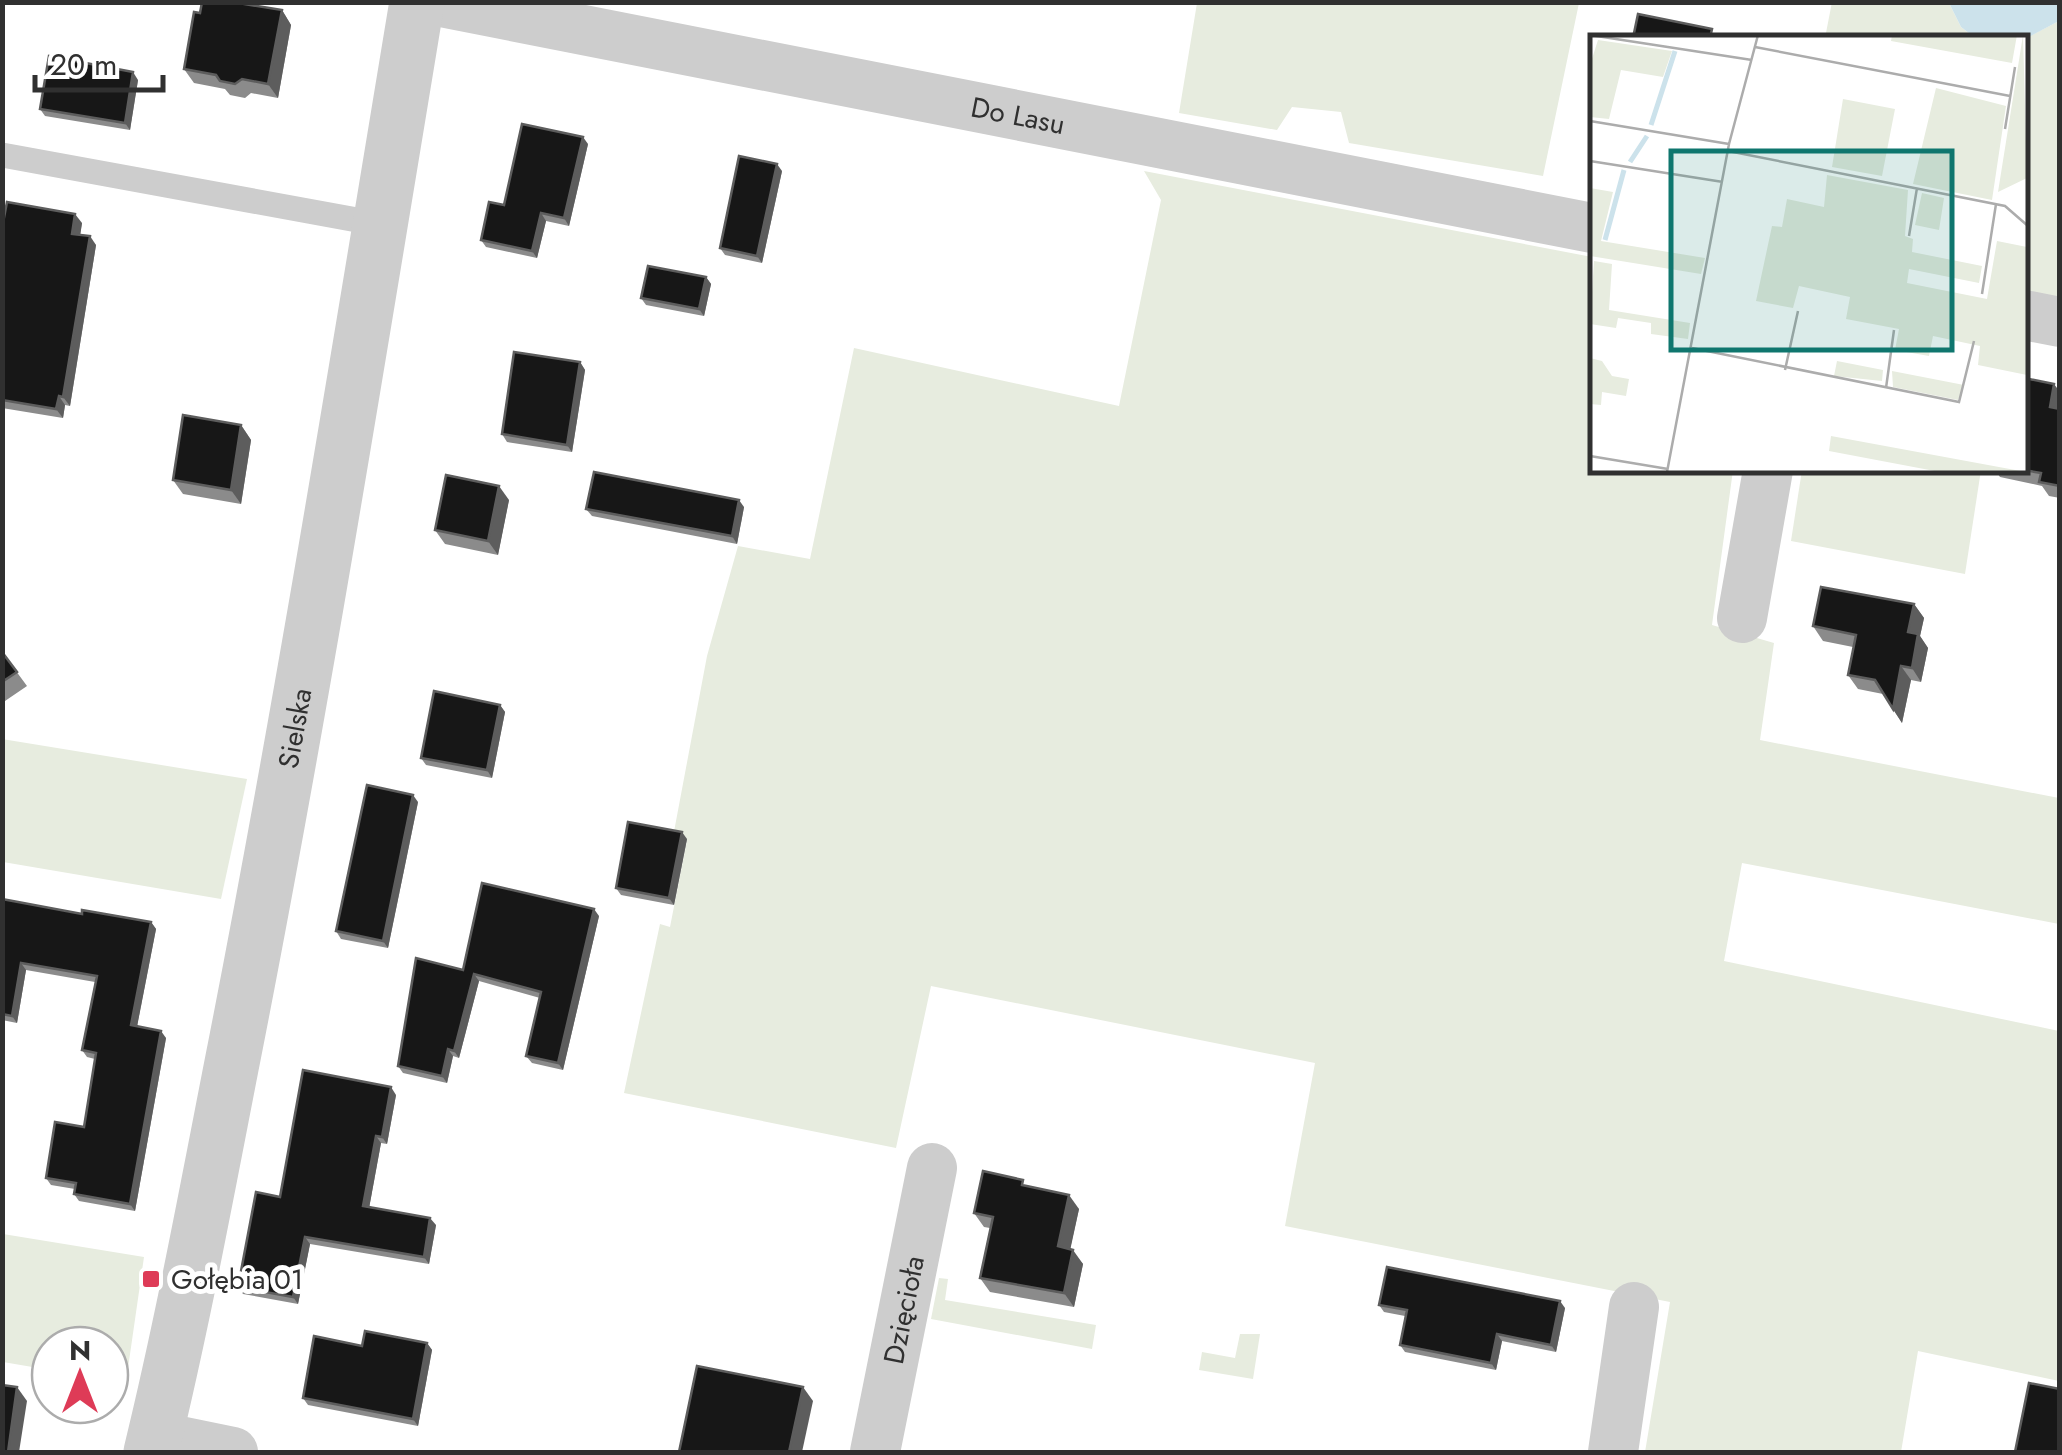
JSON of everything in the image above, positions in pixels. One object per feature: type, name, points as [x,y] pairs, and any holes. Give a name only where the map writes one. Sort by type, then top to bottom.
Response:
[{"type":"street","name":"Sielska","points":[[153,1444],[260,919],[325,560],[417,2]]},
{"type":"street","name":"Do Lasu","points":[[441,2],[1590,228]]},
{"type":"street","points":[[2027,315],[2060,322]]},
{"type":"street","points":[[1742,618],[1768,472]]},
{"type":"street","name":"Dzięcioła","points":[[875,1452],[932,1168]]},
{"type":"street","points":[[1613,1452],[1634,1307]]},
{"type":"street","points":[[153,1444],[232,1452]]},
{"type":"lane","points":[[2,155],[379,224]]},
{"type":"shaded area","points":[[1832,2],[1949,3],[1961,27],[1971,35],[1826,35]]},
{"type":"shaded area","points":[[1197,3],[1579,3],[1543,176],[1349,143],[1341,112],[1292,107],[1277,130],[1179,113]]},
{"type":"shaded area","points":[[2059,21],[2059,300],[2027,293],[2027,37]]},
{"type":"shaded area","points":[[1144,171],[1590,257],[1590,472],[1733,472],[1712,625],[1774,643],[1760,740],[2059,798],[2059,924],[1742,863],[1724,961],[2059,1031],[2059,1381],[1918,1351],[1901,1452],[1645,1452],[1670,1302],[1285,1226],[1315,1063],[931,986],[896,1148],[624,1093],[660,924],[670,927],[687,840],[673,837],[707,656],[738,546],[810,559],[854,348],[1119,406],[1161,200]]},
{"type":"shaded area","points":[[1802,472],[1981,472],[1965,574],[1791,541]]},
{"type":"shaded area","points":[[2,739],[247,779],[221,899],[3,862]]},
{"type":"shaded area","points":[[3,1234],[144,1257],[130,1354],[130,1325],[30,1325],[30,1367],[3,1362]]},
{"type":"shaded area","points":[[939,1278],[948,1279],[945,1300],[1096,1325],[1092,1349],[931,1319]]},
{"type":"shaded area","points":[[1240,1334],[1260,1334],[1253,1379],[1199,1370],[1202,1352],[1235,1358]]},
{"type":"water","points":[[1949,3],[2059,3],[2059,21],[2027,38],[1971,35],[1961,27]]},
{"type":"building","points":[[202,2],[244,2],[282,10],[268,84],[242,79],[235,84],[220,81],[216,75],[184,69],[194,12],[200,13]]},
{"type":"building","points":[[1638,14],[1712,29],[1711,35],[1634,35]]},
{"type":"building","points":[[49,56],[133,72],[125,123],[40,109]]},
{"type":"building","points":[[522,124],[583,137],[564,218],[541,213],[532,251],[481,240],[489,202],[504,205]]},
{"type":"building","points":[[739,156],[777,164],[757,256],[720,248]]},
{"type":"building","points":[[7,202],[75,214],[72,234],[90,236],[63,397],[59,396],[56,409],[2,400],[2,228]]},
{"type":"building","points":[[648,266],[706,277],[699,309],[641,298]]},
{"type":"building","points":[[514,352],[580,362],[567,445],[502,434]]},
{"type":"building","points":[[2027,379],[2054,384],[2050,407],[2060,409],[2060,486],[2039,482],[2041,473],[2027,471]]},
{"type":"building","points":[[183,415],[241,425],[231,490],[173,480]]},
{"type":"building","points":[[594,472],[739,500],[732,536],[586,509]]},
{"type":"building","points":[[446,475],[499,486],[488,541],[435,530]]},
{"type":"building","points":[[1821,587],[1914,604],[1908,632],[1918,634],[1912,668],[1901,666],[1893,709],[1875,680],[1848,675],[1856,635],[1813,626]]},
{"type":"building","points":[[2,652],[17,672],[2,682]]},
{"type":"building","points":[[434,691],[500,705],[487,770],[421,758]]},
{"type":"building","points":[[367,785],[413,795],[383,941],[336,931]]},
{"type":"building","points":[[628,822],[682,832],[669,898],[616,888]]},
{"type":"building","points":[[482,883],[594,909],[558,1063],[526,1056],[541,992],[474,974],[454,1051],[448,1049],[442,1076],[398,1066],[416,958],[463,970]]},
{"type":"building","points":[[2,899],[151,922],[131,1025],[161,1031],[130,1204],[74,1194],[76,1183],[46,1178],[55,1122],[84,1127],[96,1053],[82,1050],[97,976],[21,963],[12,1016],[2,1014]]},
{"type":"building","points":[[303,1070],[391,1087],[382,1137],[376,1136],[363,1206],[430,1218],[424,1257],[305,1237],[293,1297],[238,1287],[256,1192],[280,1197]]},
{"type":"building","points":[[983,1171],[1023,1180],[1022,1185],[1069,1195],[1058,1246],[1073,1250],[1064,1293],[980,1278],[993,1217],[974,1213]]},
{"type":"building","points":[[1387,1267],[1560,1301],[1551,1345],[1497,1334],[1491,1363],[1400,1345],[1407,1310],[1379,1305]]},
{"type":"building","points":[[365,1331],[427,1343],[413,1419],[303,1398],[314,1336],[362,1346]]},
{"type":"building","points":[[697,1366],[803,1387],[789,1452],[679,1452]]},
{"type":"building","points":[[2029,1383],[2060,1389],[2060,1452],[2015,1452]]},
{"type":"building","points":[[2,1385],[17,1387],[8,1452],[2,1451]]},
{"type":"place","name":"Gołębia 01","points":[[151,1279]]}]
